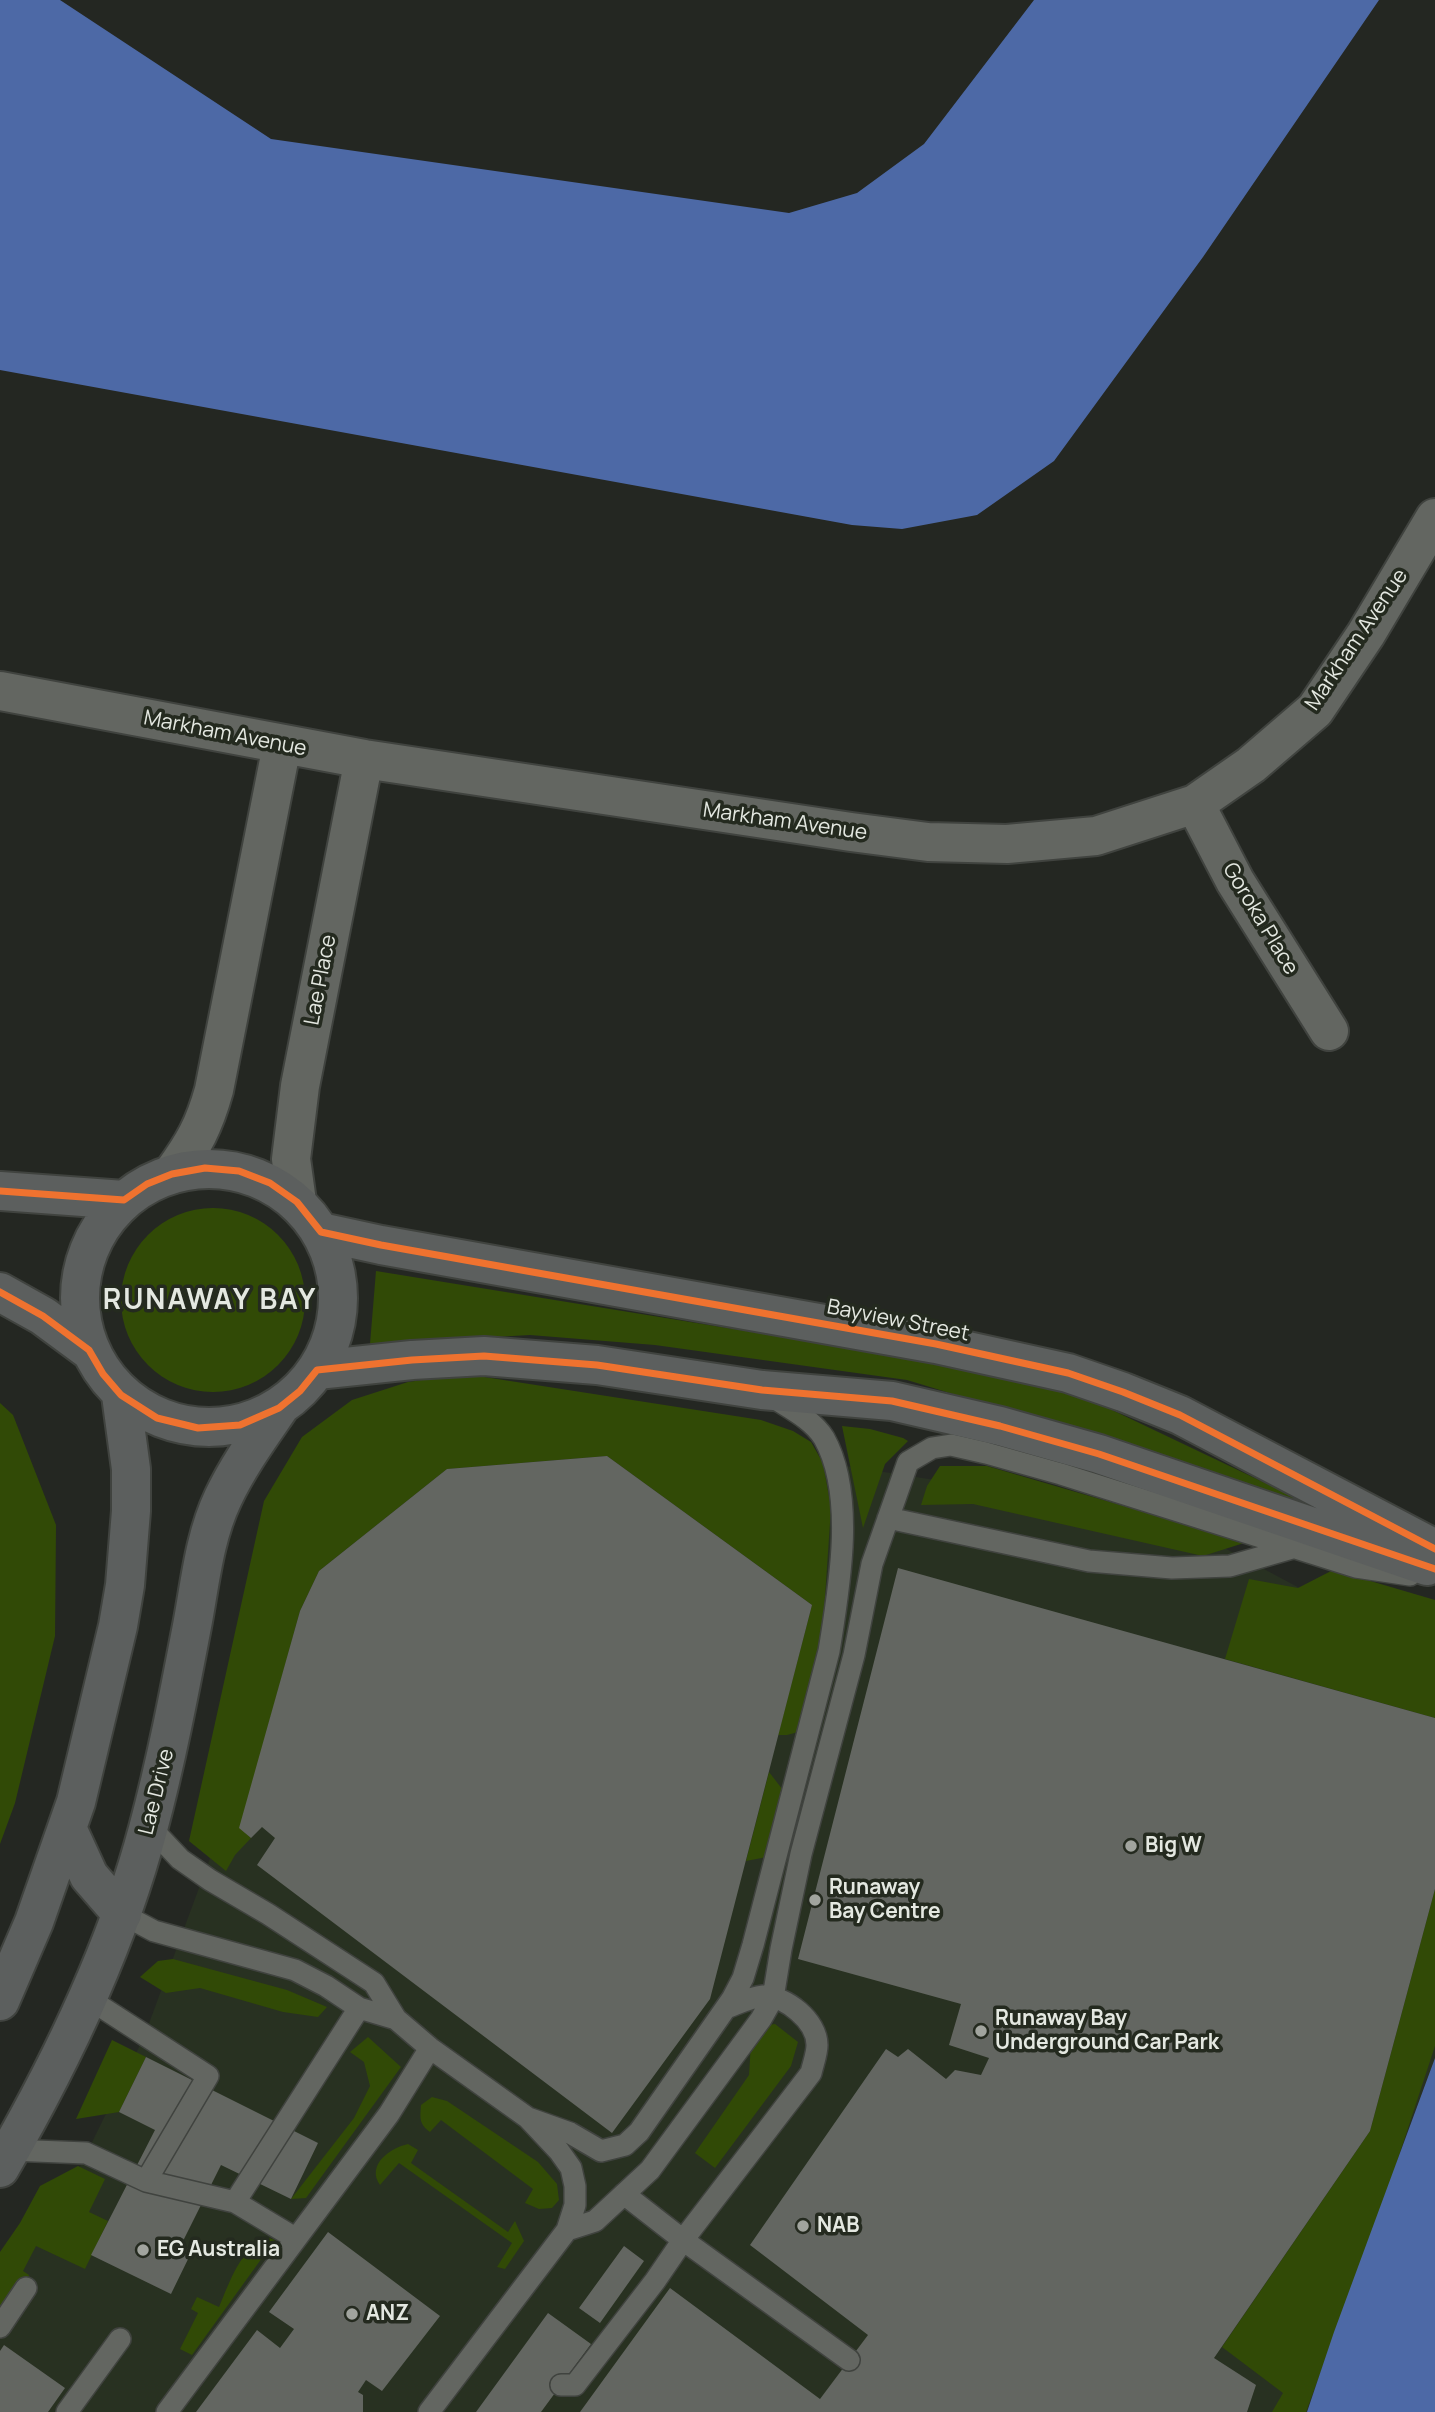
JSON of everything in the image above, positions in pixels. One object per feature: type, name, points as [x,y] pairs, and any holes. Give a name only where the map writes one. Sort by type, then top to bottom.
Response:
[{"type":"main road","points":[[205,1168],[239,1171],[270,1183],[297,1202],[321,1231],[335,1265],[339,1301],[332,1337],[317,1370],[300,1391],[279,1408],[240,1425],[198,1429],[157,1418],[121,1395],[103,1374],[89,1350],[80,1318],[80,1285],[87,1253],[102,1225],[124,1200],[147,1184],[172,1174],[205,1168]]},
{"type":"main road","points":[[0,1191],[124,1200]]},
{"type":"main road","name":"Bayview Street","points":[[321,1231],[381,1245],[936,1344],[1068,1373],[1180,1415],[1435,1549]]},
{"type":"main road","points":[[0,1292],[43,1316],[89,1350]]},
{"type":"main road","points":[[317,1370],[422,1359],[484,1356],[597,1365],[762,1390],[892,1401],[1000,1426],[1099,1454],[1435,1569]]},
{"type":"main road","points":[[0,2001],[34,1922],[76,1802],[125,1585],[131,1511],[131,1469],[121,1395]]},
{"type":"main road","name":"Lae Drive","points":[[5,2159],[41,2095],[122,1914],[149,1826],[173,1729],[206,1547],[222,1499],[243,1461],[279,1408]]},
{"type":"main road","points":[[67,1828],[89,1876],[122,1914]]},
{"type":"street","name":"Markham Avenue","points":[[0,691],[364,759],[928,842],[1007,844],[1096,836],[1195,804],[1251,765],[1315,710],[1366,634],[1435,518]]},
{"type":"street","points":[[172,1174],[197,1139],[214,1090],[282,745]]},
{"type":"street","name":"Lae Place","points":[[297,1202],[291,1159],[298,1096],[364,759]]},
{"type":"street","name":"Goroka Place","points":[[1195,804],[1235,881],[1329,1031]]},
{"type":"lane","points":[[528,2118],[570,2133],[601,2151],[625,2145],[639,2132],[726,2008],[743,1978],[829,1651],[841,1550],[840,1488],[823,1437],[799,1413],[762,1390]]},
{"type":"lane","points":[[567,2230],[595,2221],[650,2170],[761,2020],[774,1998],[781,1949],[801,1854],[854,1656],[872,1564],[908,1462],[918,1454],[932,1448],[951,1445],[1061,1474],[1356,1567],[1435,1578]]},
{"type":"lane","points":[[888,1518],[1089,1561],[1172,1568],[1230,1566],[1296,1547]]},
{"type":"lane","points":[[149,1826],[180,1859],[210,1880],[374,1983],[396,2019],[430,2048],[528,2118],[571,2168],[575,2205],[567,2230],[429,2412]]},
{"type":"lane","points":[[122,1914],[154,1931],[295,1970],[359,2008],[396,2019]]},
{"type":"lane","points":[[561,2385],[575,2385],[811,2073],[817,2044],[813,2027],[800,2013],[774,1998],[761,1996],[726,2008]]},
{"type":"lane","points":[[86,1997],[208,2076],[146,2181]]},
{"type":"lane","points":[[235,2202],[359,2008]]},
{"type":"lane","points":[[167,2412],[389,2114],[430,2048]]},
{"type":"lane","points":[[5,2159],[86,2153],[146,2181],[235,2202],[295,2238]]},
{"type":"lane","points":[[624,2193],[849,2360]]},
{"type":"lane","points":[[0,2327],[26,2288]]},
{"type":"lane","points":[[67,2412],[120,2339]]},
{"type":"shaded area","name":"Runaway Bay Centre","points":[[597,1427],[1164,1516],[1435,1660],[1435,2058],[1307,2412],[0,2412],[0,2292],[59,2209],[144,2037],[216,1842],[261,1656],[381,1475]]},
{"type":"green space","points":[[213,1208],[248,1215],[278,1235],[298,1265],[305,1300],[298,1335],[278,1365],[248,1385],[213,1392],[178,1385],[148,1365],[128,1335],[121,1300],[128,1265],[148,1235],[178,1215]]},
{"type":"green space","points":[[376,1271],[943,1363],[1089,1399],[1435,1564],[1088,1435],[907,1380],[655,1345],[530,1335],[370,1344]]},
{"type":"green space","points":[[465,1374],[761,1420],[793,1431],[811,1442],[823,1463],[831,1508],[822,1641],[798,1732],[778,1735],[812,1605],[607,1456],[447,1469],[319,1571],[300,1611],[240,1828],[251,1838],[235,1855],[226,1871],[189,1841],[264,1501],[302,1437],[352,1400],[408,1382]]},
{"type":"green space","points":[[0,1403],[13,1415],[56,1525],[55,1636],[15,1803],[0,1844]]},
{"type":"green space","points":[[842,1426],[870,1429],[908,1441],[885,1464],[863,1528]]},
{"type":"green space","points":[[940,1466],[987,1466],[1247,1542],[1203,1556],[973,1504],[921,1505],[927,1486]]},
{"type":"green space","points":[[1333,1570],[1435,1600],[1435,1718],[1225,1659],[1249,1579],[1298,1588]]},
{"type":"green space","points":[[769,1772],[786,1794],[767,1857],[746,1861]]},
{"type":"green space","points":[[1435,1889],[1435,2046],[1386,2195],[1306,2412],[1272,2412],[1283,2393],[1222,2347],[1370,2131]]},
{"type":"green space","points":[[173,1959],[287,1990],[327,2007],[318,2017],[283,2012],[200,1988],[166,1993],[140,1977],[158,1961]]},
{"type":"green space","points":[[775,2024],[798,2042],[791,2066],[715,2168],[695,2153],[749,2075],[751,2043],[761,2026]]},
{"type":"green space","points":[[368,2037],[401,2067],[306,2198],[291,2199],[354,2118],[370,2086],[364,2062],[350,2052]]},
{"type":"green space","points":[[112,2040],[146,2057],[119,2112],[76,2119]]},
{"type":"green space","points":[[432,2097],[447,2101],[538,2162],[557,2184],[559,2200],[552,2208],[539,2209],[525,2203],[533,2189],[441,2120],[430,2132],[426,2129],[422,2123],[421,2105]]},
{"type":"green space","points":[[408,2144],[418,2150],[411,2163],[508,2232],[515,2221],[524,2241],[505,2269],[497,2267],[512,2243],[399,2163],[380,2185],[376,2171],[382,2158],[394,2149]]},
{"type":"green space","points":[[78,2166],[105,2179],[89,2212],[108,2221],[85,2269],[36,2246],[23,2271],[29,2275],[26,2288],[0,2327],[0,2252],[40,2186]]},
{"type":"green space","points":[[269,2238],[275,2240],[192,2355],[180,2349],[198,2313],[191,2309],[197,2297],[219,2307],[243,2257],[250,2249]]},
{"type":"water","points":[[0,0],[60,0],[271,139],[789,213],[857,193],[924,144],[1034,0],[1379,0],[1203,257],[1054,461],[977,515],[902,529],[852,525],[0,370]]},
{"type":"water","points":[[1435,2058],[1435,2412],[1307,2412],[1334,2332]]},
{"type":"building","points":[[607,1456],[812,1605],[710,1999],[612,2133],[257,1865],[275,1838],[262,1827],[251,1838],[239,1828],[300,1611],[319,1571],[447,1469]]},
{"type":"building","points":[[898,1568],[1435,1718],[1435,1889],[1370,2131],[1214,2358],[1256,2385],[1247,2412],[580,2412],[670,2288],[820,2399],[868,2335],[750,2245],[886,2049],[898,2057],[908,2049],[946,2079],[955,2070],[981,2075],[989,2058],[949,2045],[961,2004],[798,1959]]},
{"type":"building","points":[[146,2057],[318,2143],[291,2199],[221,2165],[181,2245],[192,2251],[171,2294],[91,2255],[155,2130],[119,2112]]},
{"type":"building","points":[[328,2232],[440,2316],[382,2391],[366,2380],[358,2392],[363,2395],[363,2412],[196,2412],[257,2330],[280,2348],[294,2329],[269,2312]]},
{"type":"building","points":[[624,2246],[644,2261],[600,2323],[579,2308]]},
{"type":"building","points":[[548,2313],[591,2344],[541,2412],[476,2412]]},
{"type":"building","points":[[4,2345],[65,2388],[48,2412],[0,2412],[0,2351]]},
{"type":"cycle path","points":[[0,1191],[124,1200],[147,1184],[172,1174],[205,1168],[239,1171],[270,1183],[297,1202],[321,1232],[936,1344],[1068,1373],[1180,1415],[1435,1549]]},
{"type":"cycle path","points":[[0,1292],[43,1316],[89,1350],[103,1374],[121,1395],[157,1418],[198,1428],[240,1425],[279,1408],[300,1391],[317,1370],[484,1356],[597,1365],[762,1390],[892,1401],[1000,1426],[1099,1454],[1435,1569]]},
{"type":"place","name":"Big W","points":[[1131,1846]]},
{"type":"place","name":"Runaway Bay Centre","points":[[815,1900]]},
{"type":"place","name":"Runaway Bay Underground Car Park","points":[[981,2031]]},
{"type":"place","name":"NAB","points":[[803,2226]]},
{"type":"place","name":"EG Australia","points":[[143,2250]]},
{"type":"place","name":"ANZ","points":[[352,2314]]},
{"type":"district","name":"RUNAWAY BAY","points":[[210,1301]]}]
